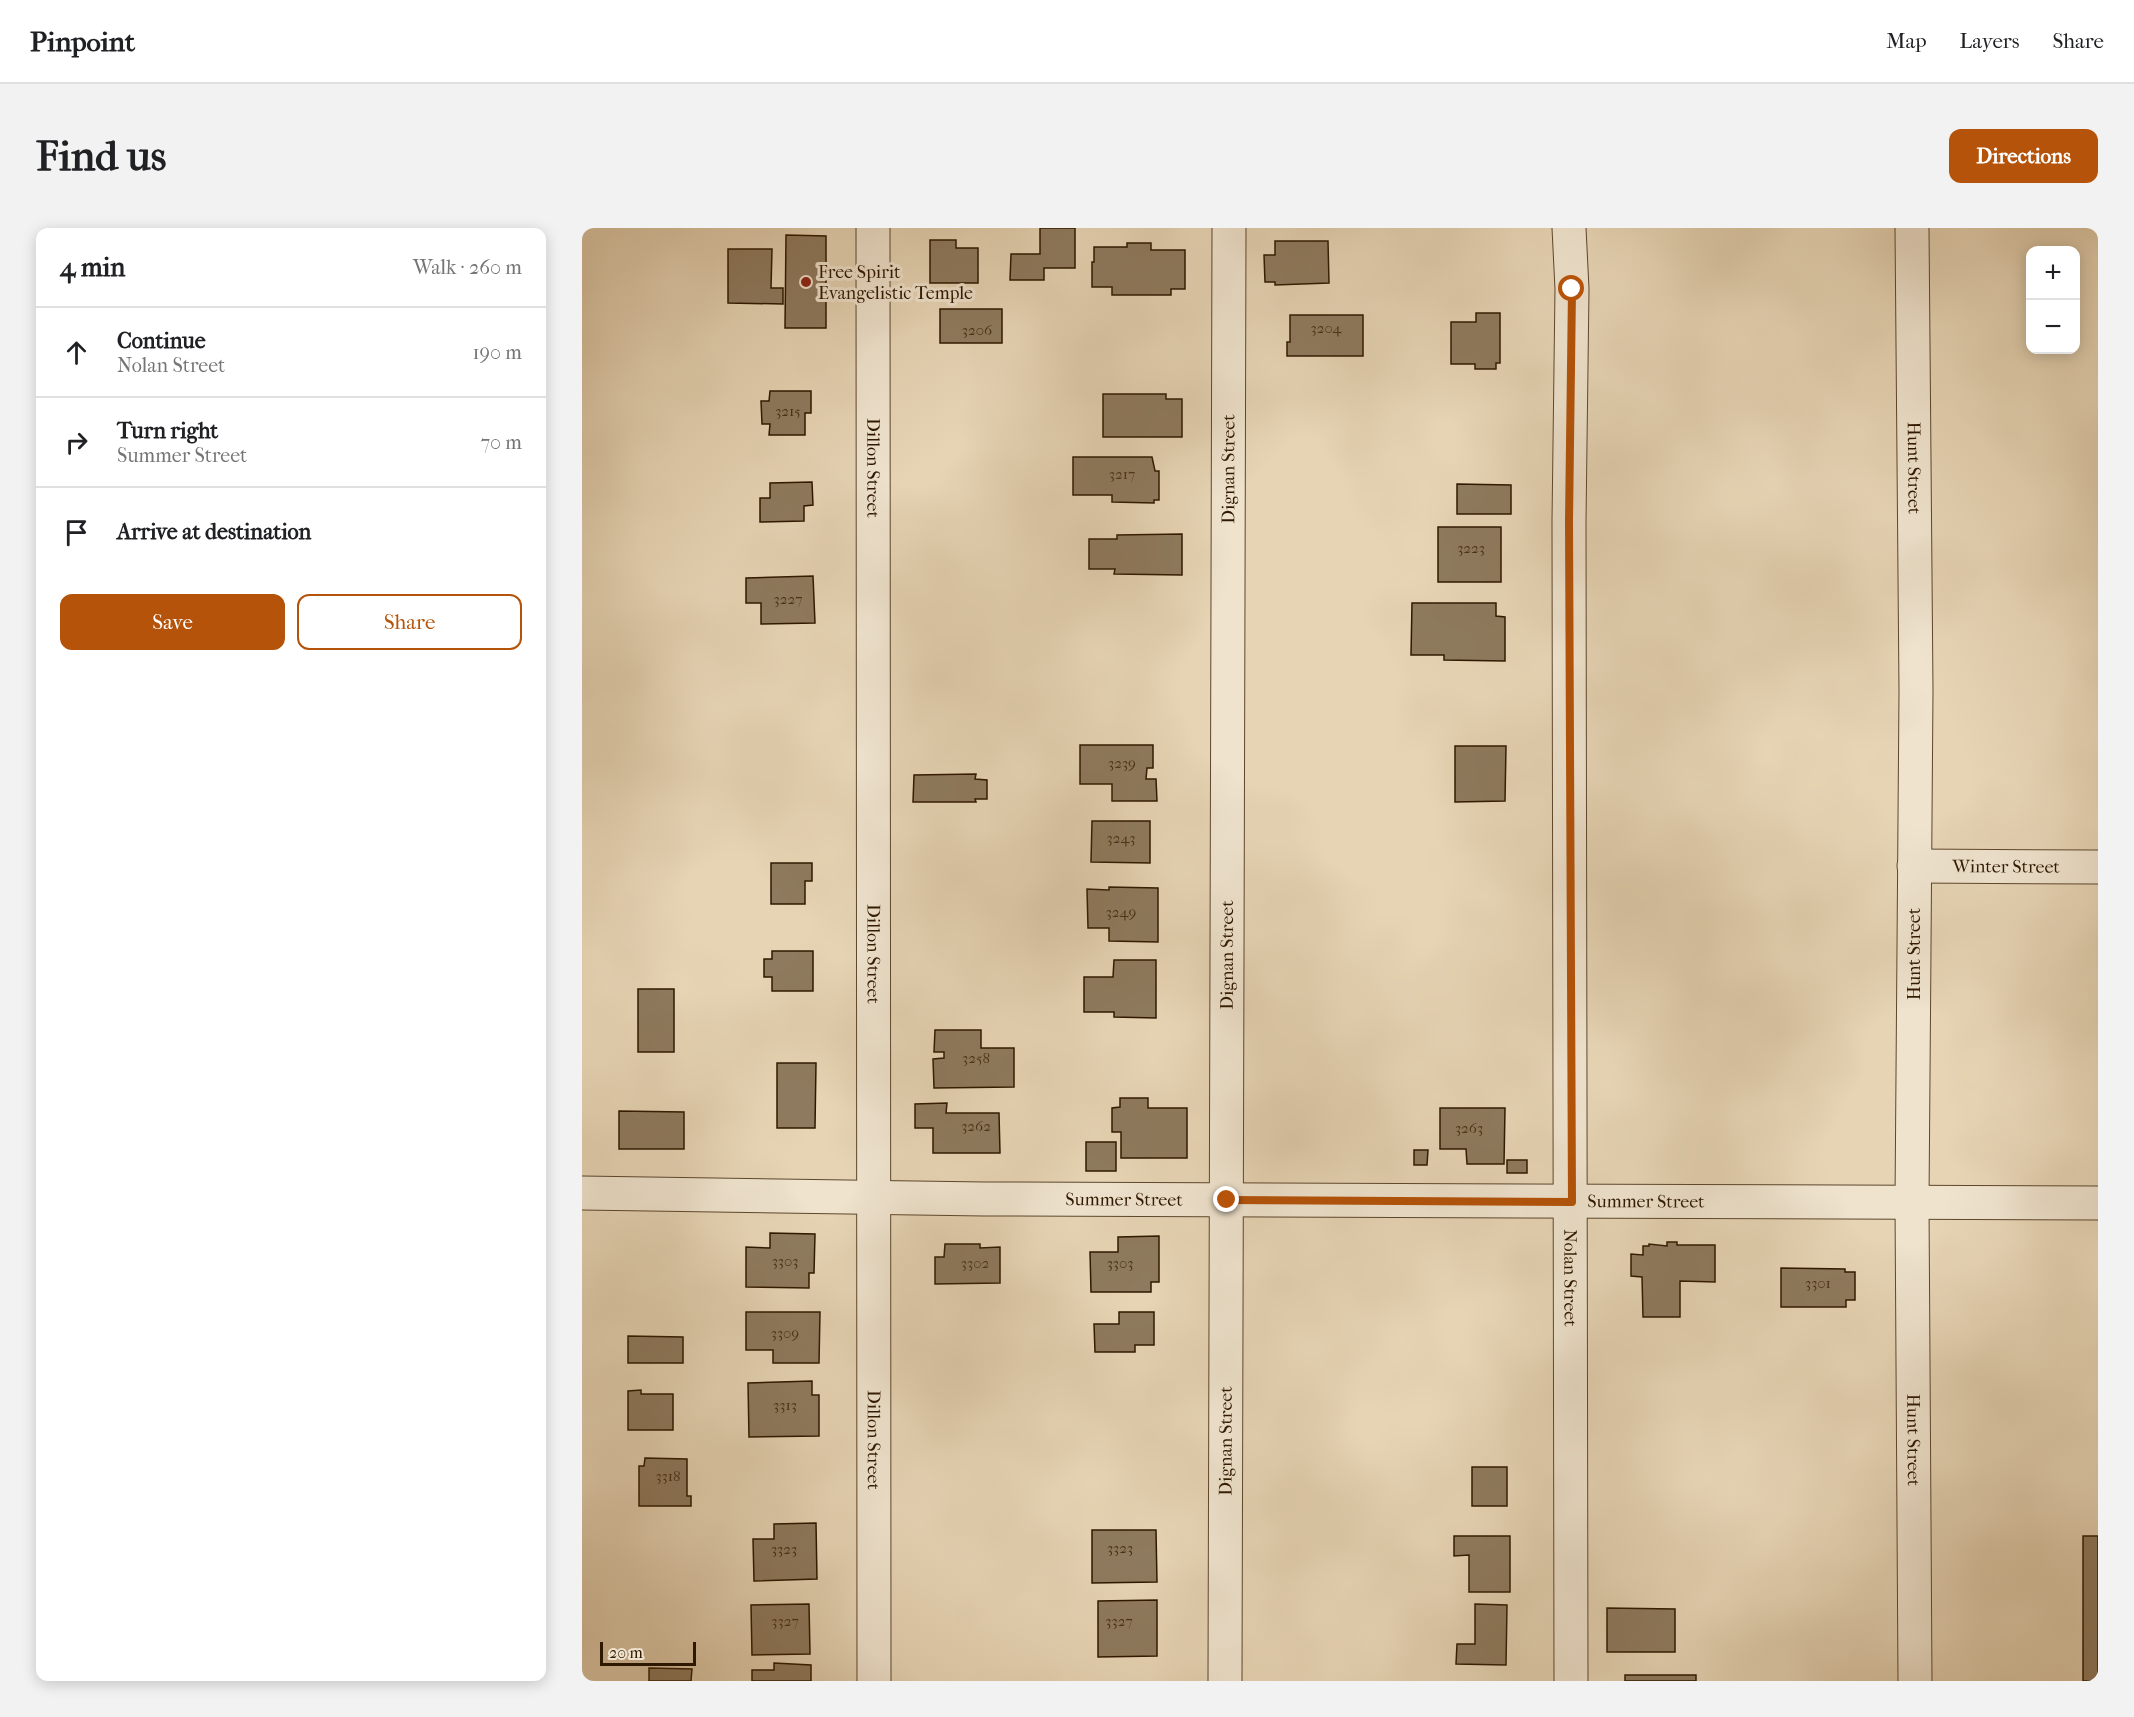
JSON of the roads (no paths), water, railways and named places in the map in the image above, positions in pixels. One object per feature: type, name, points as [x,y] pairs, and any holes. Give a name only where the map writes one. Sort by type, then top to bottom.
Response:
[{"type":"street","name":"Dillon Street","points":[[873,228],[874,1681]]},
{"type":"street","name":"Dignan Street","points":[[1224,1681],[1229,228]]},
{"type":"street","name":"Nolan Street","points":[[1569,228],[1572,289],[1569,521],[1572,1202],[1571,1681]]},
{"type":"street","name":"Hunt Street","points":[[1912,228],[1916,691],[1912,1203],[1915,1681]]},
{"type":"street","name":"Winter Street","points":[[1914,866],[2098,867]]},
{"type":"street","name":"Summer Street","points":[[582,1193],[1227,1200],[2098,1203]]},
{"type":"place","name":"Free Spirit Evangelistic Temple","points":[[806,282]]}]
